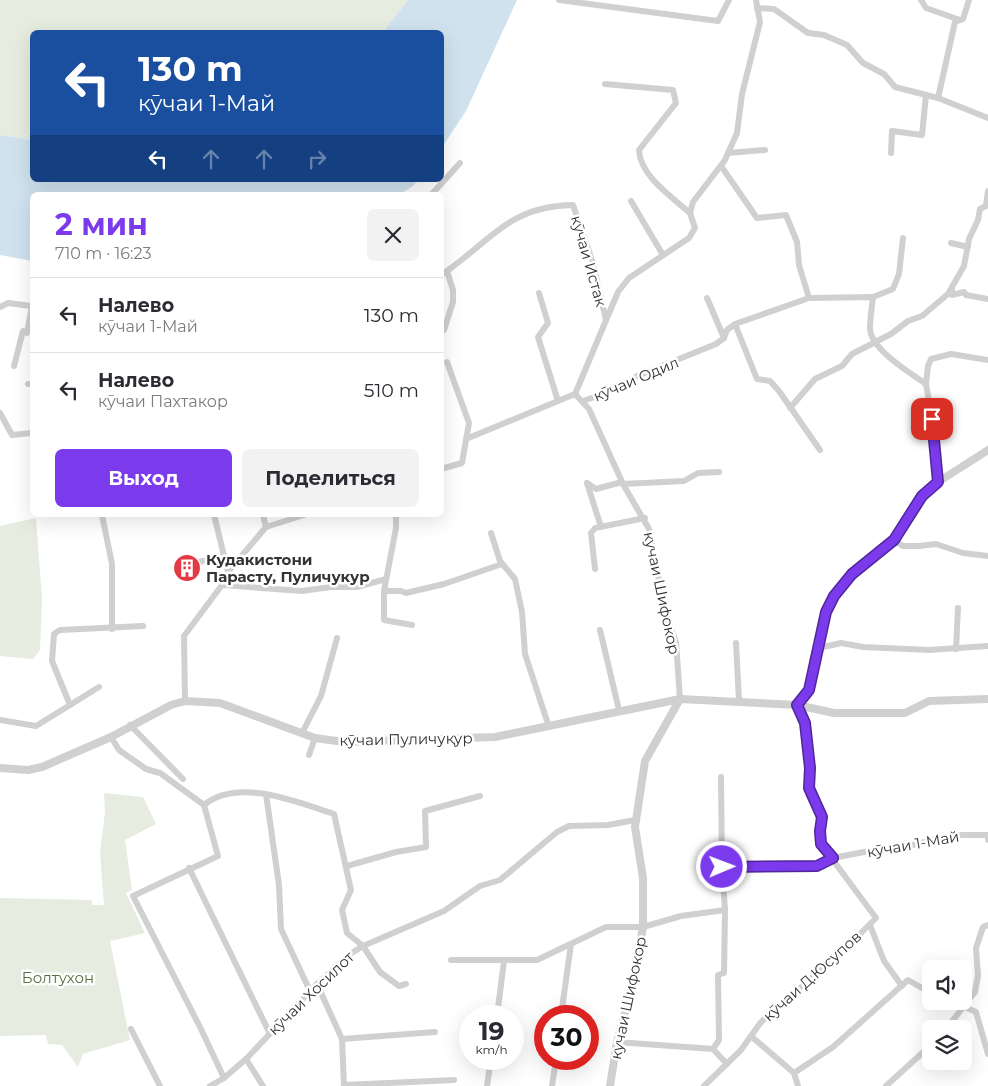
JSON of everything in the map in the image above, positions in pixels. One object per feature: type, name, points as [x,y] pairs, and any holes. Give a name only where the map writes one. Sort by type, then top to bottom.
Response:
[{"type":"street","points":[[559,0],[718,21],[729,0]]},
{"type":"street","points":[[605,84],[673,90],[676,103],[639,150],[640,161],[662,188],[690,213],[693,202],[721,166],[737,133],[742,94],[760,22],[756,0]]},
{"type":"street","points":[[921,0],[926,8],[960,20]]},
{"type":"street","points":[[938,98],[955,22],[963,19],[969,0]]},
{"type":"street","points":[[757,8],[774,9],[808,33],[824,35],[847,45],[863,63],[884,74],[894,87],[938,98],[988,118]]},
{"type":"street","points":[[891,153],[892,131],[922,135],[926,95]]},
{"type":"street","points":[[728,153],[765,150]]},
{"type":"street","points":[[444,181],[460,163]]},
{"type":"street","points":[[721,166],[757,218],[786,215],[797,242],[799,264],[809,298]]},
{"type":"street","points":[[434,192],[443,182]]},
{"type":"street","points":[[790,408],[815,379],[842,366],[852,354],[908,321],[922,316],[952,289],[964,266],[969,239],[978,220],[980,209],[987,207],[988,191]]},
{"type":"street","points":[[631,201],[663,255]]},
{"type":"street","name":"кӯчаи Истак","points":[[444,273],[494,232],[520,216],[549,205],[573,205],[593,263],[606,320]]},
{"type":"street","name":"кӯчаи Одил","points":[[690,213],[695,228],[689,238],[629,278],[618,292],[575,394],[583,401],[618,389],[637,376],[716,344],[724,338],[727,330],[736,324],[809,298],[873,297]]},
{"type":"street","points":[[903,238],[899,274],[893,288],[873,297],[870,329],[875,342],[894,361],[926,384]]},
{"type":"street","points":[[951,243],[968,247]]},
{"type":"street","points":[[444,273],[453,290],[452,302],[444,330]]},
{"type":"street","points":[[952,289],[952,295],[964,292],[966,295],[988,299]]},
{"type":"street","points":[[539,293],[548,322],[538,337],[558,401]]},
{"type":"street","points":[[707,298],[724,338]]},
{"type":"street","points":[[0,307],[8,303],[30,306]]},
{"type":"street","points":[[14,366],[23,331],[27,333],[30,317]]},
{"type":"street","points":[[736,324],[757,379],[770,381],[820,450]]},
{"type":"street","points":[[938,482],[932,419],[926,384],[928,366],[931,359],[951,354],[988,360]]},
{"type":"street","points":[[444,468],[462,463],[468,423],[447,362]]},
{"type":"street","points":[[466,439],[575,394]]},
{"type":"street","name":"кучаи Шифокор","points":[[583,401],[589,409],[622,483],[645,518],[649,529],[665,612],[676,642],[680,699],[645,761],[635,820],[643,878],[643,927],[633,983],[617,1042],[610,1086]]},
{"type":"street","points":[[0,413],[12,435],[30,433]]},
{"type":"street","points":[[833,858],[821,844],[822,817],[809,788],[810,768],[805,723],[797,705],[809,690],[826,612],[834,596],[852,574],[894,540],[922,496],[938,482],[988,450]]},
{"type":"street","points":[[601,527],[587,483],[596,489],[622,483],[684,481],[698,473],[719,472]]},
{"type":"street","points":[[102,517],[112,564],[112,629]]},
{"type":"street","points":[[215,517],[228,572]]},
{"type":"street","points":[[264,517],[266,527]]},
{"type":"street","points":[[184,701],[184,636],[222,585],[228,572],[266,527],[298,517]]},
{"type":"street","points":[[396,517],[396,528],[384,591],[384,620],[412,625]]},
{"type":"street","points":[[595,569],[592,533],[595,528],[645,518]]},
{"type":"street","points":[[491,533],[502,564],[515,579],[522,612],[525,654],[549,727]]},
{"type":"street","points":[[894,540],[903,546],[936,544],[963,553],[988,556]]},
{"type":"street","points":[[188,564],[225,557]]},
{"type":"street","points":[[384,591],[401,591],[406,593],[444,584],[502,564]]},
{"type":"street","points":[[222,585],[302,591],[331,587],[356,587],[386,579]]},
{"type":"street","points":[[956,649],[958,608]]},
{"type":"street","points":[[70,705],[52,661],[54,634],[60,630],[112,629],[143,626]]},
{"type":"street","points":[[600,630],[619,710]]},
{"type":"street","points":[[302,733],[321,696],[337,638]]},
{"type":"street","points":[[736,643],[739,701]]},
{"type":"street","points":[[818,648],[842,644],[863,648],[956,649],[959,646],[988,646]]},
{"type":"street","points":[[0,720],[36,726],[99,687]]},
{"type":"street","name":"кӯчаи Пуличуқур","points":[[0,768],[28,770],[42,767],[111,737],[130,725],[171,705],[184,701],[220,703],[315,738],[344,742],[495,737],[680,699],[797,705],[834,713],[905,713],[928,702],[988,700]]},
{"type":"street","points":[[130,725],[183,779]]},
{"type":"street","points":[[111,737],[118,750],[146,769],[160,773],[204,805],[218,856],[133,896],[224,1078]]},
{"type":"street","points":[[309,755],[315,738]]},
{"type":"street","points":[[713,1048],[721,1036],[718,975],[724,973],[725,910],[722,867],[721,777]]},
{"type":"street","points":[[204,805],[214,797],[255,791],[334,814],[347,866],[350,890],[342,910],[347,933],[363,946],[380,972],[399,986],[406,984]]},
{"type":"street","points":[[266,794],[280,885],[281,929],[310,991]]},
{"type":"street","points":[[347,866],[396,852],[426,848],[425,811],[480,796]]},
{"type":"street","name":"кӯчаи Хосилот","points":[[210,1086],[224,1078],[246,1059],[316,984],[363,946],[444,911],[480,886],[500,880],[557,832],[569,826],[608,824],[635,820]]},
{"type":"street","name":"кӯчаи 1-Май","points":[[722,867],[817,866],[833,858],[869,851],[900,848],[954,835],[988,835],[988,840]]},
{"type":"street","name":"кӯчаи Д.Юсупов","points":[[705,1086],[752,1037],[761,1022],[844,950],[876,918],[833,858]]},
{"type":"street","points":[[189,868],[270,1032]]},
{"type":"street","points":[[451,960],[504,962],[537,960],[606,927],[643,927],[682,916],[725,910]]},
{"type":"street","points":[[870,925],[884,961],[902,986]]},
{"type":"street","points":[[972,996],[977,984],[976,948],[983,927],[988,926]]},
{"type":"street","points":[[564,1005],[572,944]]},
{"type":"street","points":[[498,1005],[504,962]]},
{"type":"street","points":[[798,1086],[794,1073],[833,1046],[908,980],[922,988]]},
{"type":"street","points":[[316,984],[342,1039],[344,1086],[454,1080]]},
{"type":"street","points":[[954,1020],[962,1010]]},
{"type":"street","points":[[972,1010],[976,1012],[988,1054]]},
{"type":"street","points":[[132,1029],[160,1086]]},
{"type":"street","points":[[342,1039],[435,1032]]},
{"type":"street","name":"кӯчаи Д.Юсупов","points":[[752,1037],[794,1073]]},
{"type":"street","points":[[617,1042],[713,1048],[727,1064]]},
{"type":"street","points":[[886,1086],[922,1053]]},
{"type":"street","points":[[246,1059],[263,1086]]},
{"type":"street","points":[[487,1086],[489,1070]]},
{"type":"street","points":[[552,1086],[554,1070]]},
{"type":"green space","points":[[0,0],[408,0],[385,30],[30,30],[30,140],[0,135]]},
{"type":"green space","points":[[36,518],[42,598],[40,650],[33,659],[0,656],[0,526]]},
{"type":"green space","name":"Болтухон","points":[[104,793],[143,797],[156,824],[125,840],[132,890],[126,893],[145,933],[110,941],[130,1040],[83,1054],[78,1067],[62,1045],[48,1044],[46,1035],[0,1036],[0,898],[92,900],[92,905],[104,905],[100,853],[105,812]]},
{"type":"water","points":[[408,0],[517,0],[466,111],[444,144],[444,30],[385,30]]},
{"type":"water","points":[[0,135],[30,140],[30,182],[416,182],[404,192],[30,192],[30,261],[0,255]]},
{"type":"place","name":"Кудакистони Парасту, Пуличукур","points":[[187,568]]},
{"type":"route","points":[[722,867],[817,866],[833,858],[821,844],[822,817],[818,804],[809,788],[810,768],[805,723],[797,705],[809,690],[826,612],[834,596],[852,574],[894,540],[922,496],[938,482],[932,419]]}]
